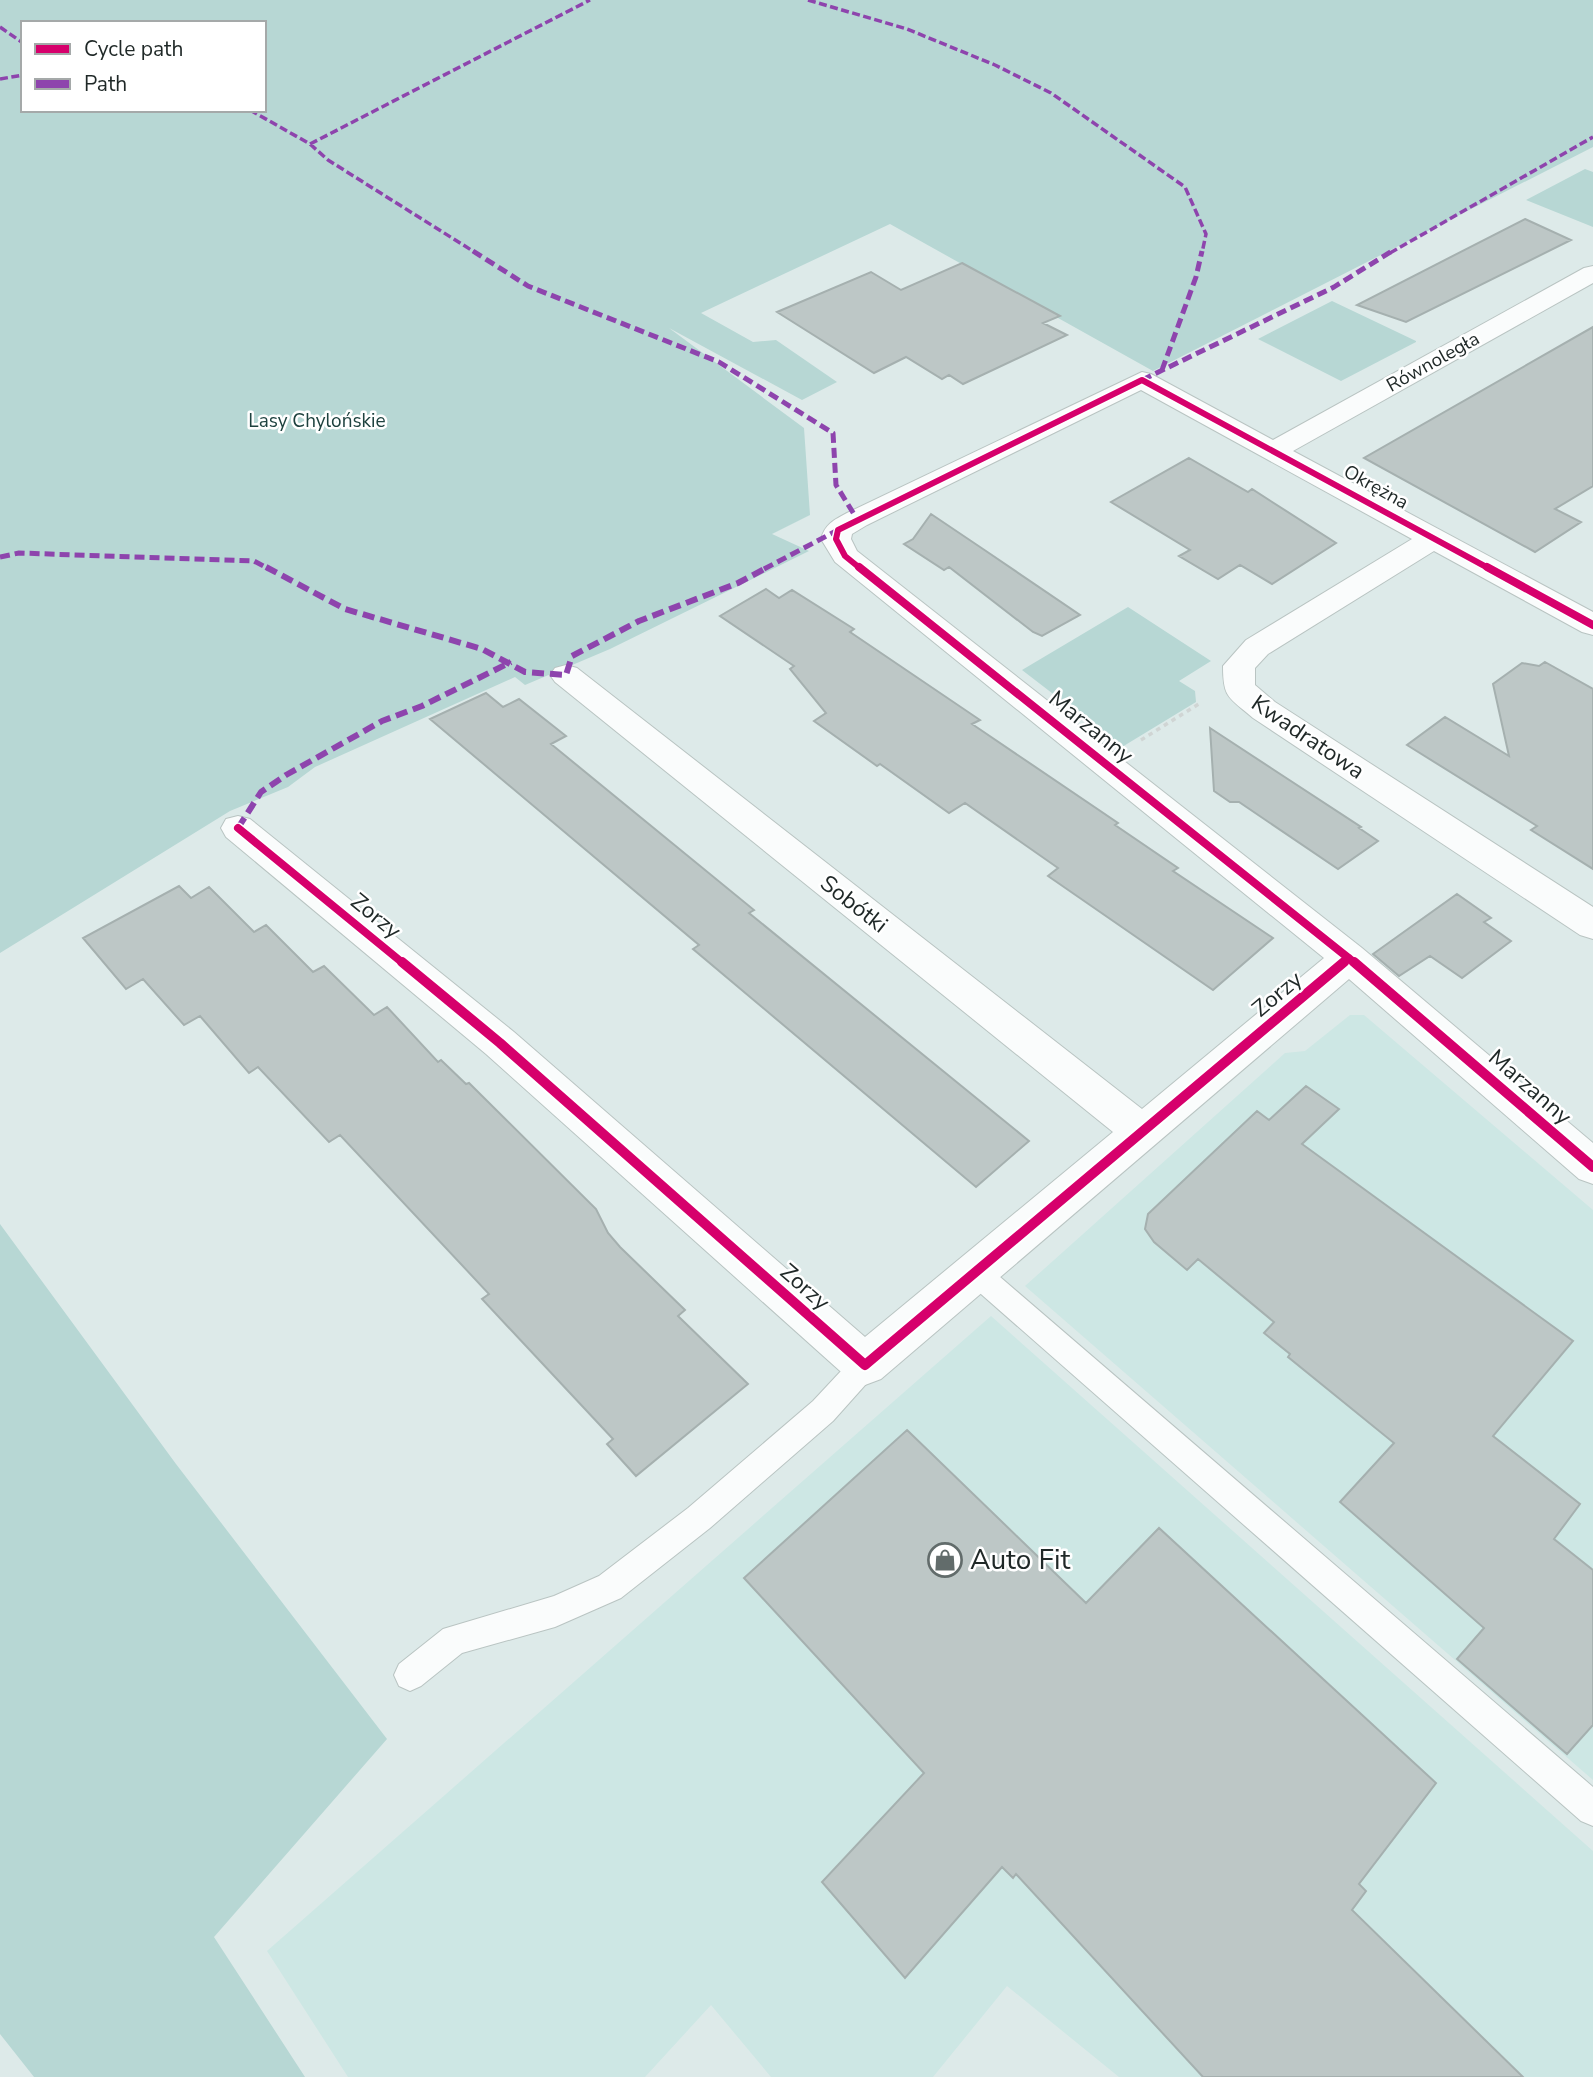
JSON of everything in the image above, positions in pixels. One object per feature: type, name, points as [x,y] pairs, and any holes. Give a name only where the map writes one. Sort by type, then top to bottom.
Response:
[{"type":"street","name":"Równoległa","points":[[1273,451],[1593,273]]},
{"type":"street","name":"Okrężna","points":[[1142,380],[1434,538],[1585,611]]},
{"type":"street","name":"Marzanny","points":[[1142,380],[856,519],[838,530],[836,539],[845,556],[1349,958],[1593,1167]]},
{"type":"street","name":"Kwadratowa","points":[[1434,538],[1257,647],[1239,666],[1239,689],[1264,710],[1593,925]]},
{"type":"street","name":"Sobótki","points":[[566,675],[1142,1132]]},
{"type":"street","name":"Zorzy","points":[[238,828],[500,1043],[865,1366],[1349,958]]},
{"type":"lane","points":[[975,1272],[1593,1809]]},
{"type":"lane","points":[[410,1675],[454,1640],[555,1611],[610,1587],[699,1518],[813,1420],[865,1366]]},
{"type":"path","points":[[1105,763],[1212,696],[1239,689]]},
{"type":"shaded area","points":[[1350,1015],[1364,1015],[1593,1210],[1593,1780],[1025,1286],[1285,1053],[1305,1051]]},
{"type":"shaded area","points":[[991,1316],[1593,1851],[1593,2077],[1119,2077],[1007,1986],[933,2077],[771,2077],[711,2005],[645,2077],[348,2077],[267,1951]]},
{"type":"green space","name":"Lasy Chylońskie","points":[[0,0],[1593,0],[1593,147],[1153,371],[890,224],[701,313],[753,342],[776,340],[837,382],[802,400],[669,328],[804,428],[810,515],[772,534],[809,551],[610,649],[525,685],[515,677],[315,767],[288,787],[230,811],[0,953]]},
{"type":"green space","points":[[1585,169],[1593,172],[1593,227],[1526,200]]},
{"type":"green space","points":[[1332,301],[1416,342],[1341,381],[1258,339]]},
{"type":"green space","points":[[1128,607],[1211,661],[1179,681],[1195,691],[1196,702],[1122,747],[1022,670]]},
{"type":"green space","points":[[0,1224],[176,1464],[387,1739],[214,1937],[305,2077],[34,2077],[0,2034]]},
{"type":"building","points":[[1525,219],[1571,240],[1406,322],[1357,305]]},
{"type":"building","points":[[962,263],[1060,316],[1043,323],[1067,335],[963,384],[949,375],[942,379],[906,357],[874,373],[777,312],[871,272],[901,290]]},
{"type":"building","points":[[1593,327],[1593,486],[1555,509],[1581,522],[1535,552],[1364,458]]},
{"type":"building","points":[[1189,458],[1248,492],[1252,489],[1336,543],[1272,584],[1240,565],[1218,579],[1179,556],[1190,550],[1111,502]]},
{"type":"building","points":[[931,514],[1080,615],[1042,636],[1033,632],[949,567],[944,570],[904,544],[913,539]]},
{"type":"building","points":[[766,589],[779,598],[792,590],[854,629],[850,632],[980,720],[972,724],[1118,823],[1115,825],[1178,868],[1173,871],[1273,938],[1213,990],[1048,876],[1058,868],[965,803],[949,813],[880,764],[877,766],[814,721],[826,713],[790,669],[794,666],[720,616]]},
{"type":"building","points":[[1545,662],[1593,689],[1593,869],[1531,830],[1537,826],[1407,745],[1445,717],[1509,756],[1493,684],[1522,663],[1539,666]]},
{"type":"building","points":[[486,693],[503,707],[519,699],[566,736],[551,744],[754,910],[749,913],[1029,1141],[976,1187],[693,949],[699,945],[430,719]]},
{"type":"building","points":[[1210,728],[1361,827],[1359,828],[1378,841],[1338,869],[1239,802],[1230,802],[1214,791]]},
{"type":"building","points":[[179,886],[191,898],[209,887],[254,932],[266,925],[313,972],[324,966],[374,1015],[387,1007],[438,1062],[441,1060],[466,1084],[469,1083],[596,1209],[608,1233],[620,1247],[685,1310],[678,1316],[748,1384],[636,1476],[607,1444],[613,1439],[482,1299],[489,1294],[340,1135],[329,1142],[258,1067],[249,1073],[200,1016],[184,1025],[143,979],[126,989],[83,938]]},
{"type":"building","points":[[1457,894],[1491,918],[1484,922],[1511,941],[1462,978],[1430,956],[1399,976],[1373,954]]},
{"type":"building","points":[[1306,1086],[1339,1109],[1302,1144],[1573,1341],[1493,1436],[1580,1504],[1554,1539],[1593,1570],[1593,1725],[1567,1754],[1457,1659],[1484,1628],[1340,1502],[1394,1443],[1288,1357],[1290,1354],[1264,1333],[1274,1322],[1198,1259],[1187,1270],[1154,1242],[1145,1229],[1148,1214],[1257,1111],[1269,1120]]},
{"type":"building","points":[[907,1430],[1086,1603],[1159,1528],[1436,1783],[1359,1884],[1366,1891],[1352,1910],[1523,2077],[1203,2077],[1016,1874],[1013,1878],[1002,1867],[905,1978],[822,1882],[924,1773],[744,1578]]},
{"type":"marked path","points":[[310,144],[590,0]]},
{"type":"marked path","points":[[808,0],[907,29],[995,65],[1051,93],[1185,187],[1206,234],[1196,277],[1162,370]]},
{"type":"marked path","points":[[0,27],[21,42]]},
{"type":"marked path","points":[[0,79],[21,75]]},
{"type":"marked path","points":[[254,112],[310,144],[328,160],[528,286],[719,362],[833,433],[836,485],[857,519]]},
{"type":"marked path","points":[[1142,380],[1334,287],[1449,217],[1593,137]]},
{"type":"marked path","points":[[0,557],[19,553],[254,561],[345,609],[482,649],[525,672],[566,675],[572,656],[639,621],[738,583],[838,530]]},
{"type":"marked path","points":[[238,828],[261,792],[286,775],[382,721],[422,706],[511,662]]},
{"type":"cycle path","points":[[1593,625],[1142,380],[857,519],[838,530],[836,539],[845,556],[1349,958],[1593,1167]]},
{"type":"cycle path","points":[[238,828],[500,1043],[865,1365],[1349,958]]},
{"type":"place","name":"Auto Fit","points":[[945,1560]]}]
